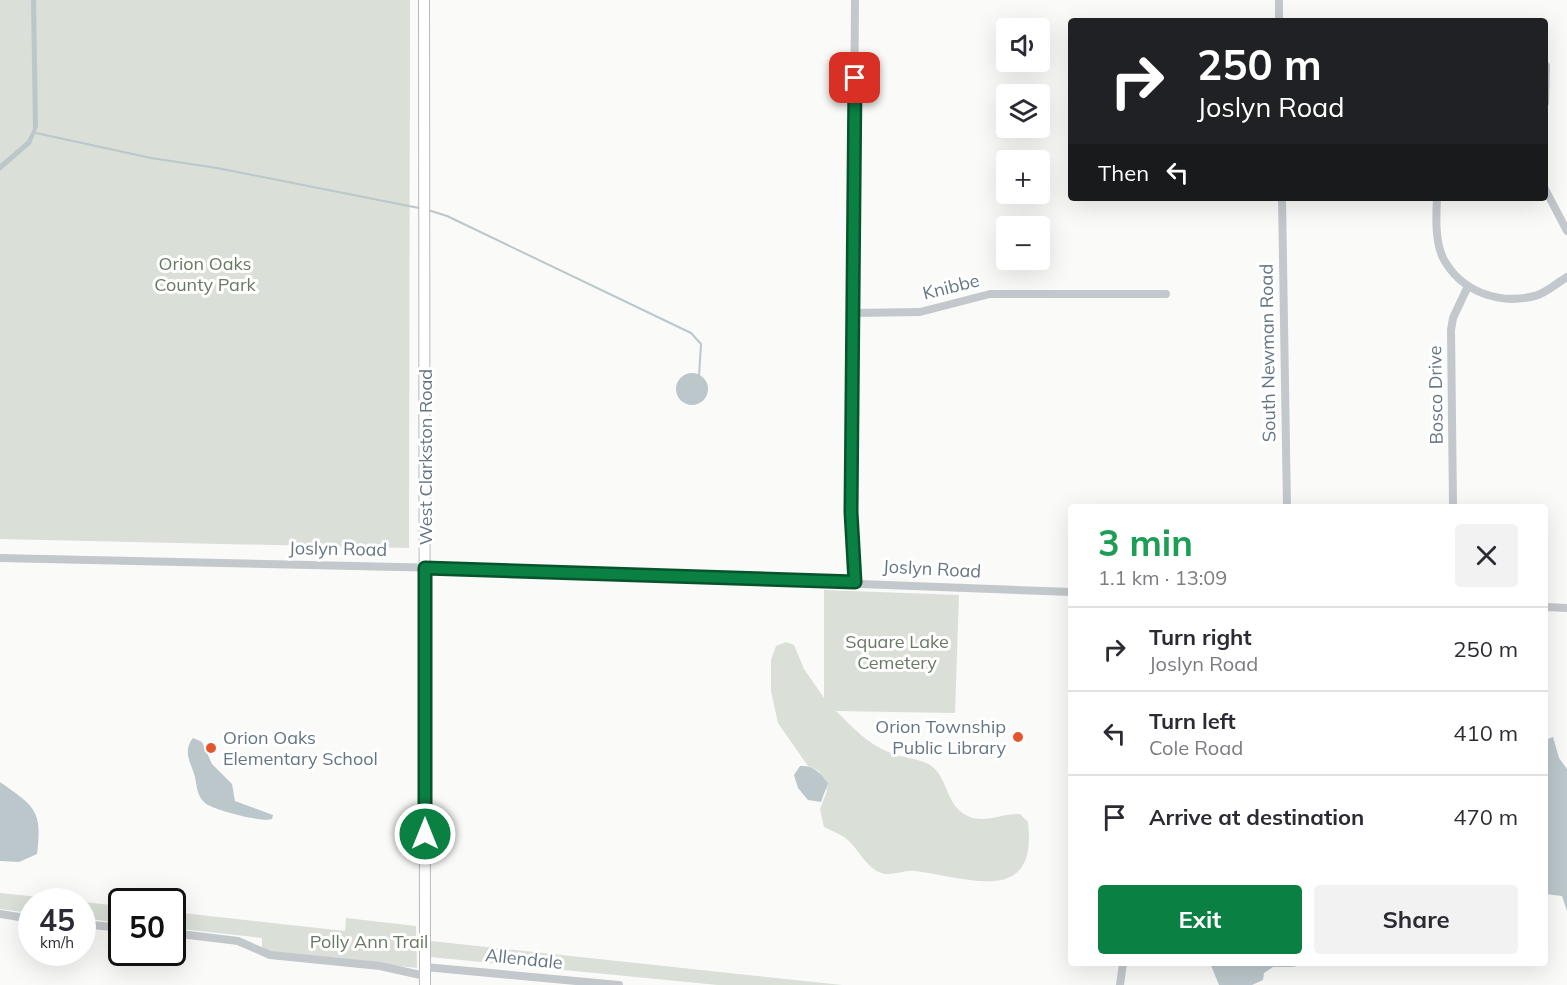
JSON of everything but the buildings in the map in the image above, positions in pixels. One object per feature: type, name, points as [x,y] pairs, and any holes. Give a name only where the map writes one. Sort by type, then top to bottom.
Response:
[{"type":"main road","name":"West Clarkston Road","points":[[424,0],[425,976]]},
{"type":"street","points":[[855,0],[851,512],[855,582]]},
{"type":"street","points":[[1279,0],[1279,18]]},
{"type":"street","points":[[1548,195],[1567,231]]},
{"type":"street","name":"South Newman Road","points":[[1282,201],[1287,504]]},
{"type":"street","points":[[1437,201],[1436,223],[1443,258],[1468,286],[1488,297],[1506,300],[1536,296],[1567,277]]},
{"type":"street","name":"Bosco Drive","points":[[1453,504],[1451,330],[1452,318],[1468,286]]},
{"type":"street","name":"Knibbe","points":[[853,313],[920,312],[990,294],[1166,294]]},
{"type":"street","name":"Joslyn Road","points":[[0,558],[425,568],[855,582],[1068,592]]},
{"type":"street","points":[[1548,607],[1567,608]]},
{"type":"street","points":[[0,914],[18,917]]},
{"type":"street","name":"Allendale","points":[[186,935],[238,941],[270,955],[380,966],[425,976],[619,985]]},
{"type":"street","points":[[1120,985],[1123,966]]},
{"type":"green space","name":"Orion Oaks County Park","points":[[0,0],[410,0],[409,548],[0,539]]},
{"type":"green space","name":"Square Lake Cemetery","points":[[824,590],[959,595],[955,713],[836,711],[862,735],[883,750],[931,765],[940,775],[953,802],[962,813],[976,819],[1020,814],[1028,822],[1028,849],[1022,867],[1010,877],[995,881],[976,881],[915,871],[884,874],[873,869],[844,837],[824,827],[820,809],[827,791],[819,771],[808,766],[778,723],[771,691],[771,660],[776,646],[786,642],[794,645],[804,669],[824,698]]},
{"type":"green space","points":[[0,893],[18,895],[18,911],[0,909]]},
{"type":"green space","points":[[96,903],[108,905],[108,921],[96,920]]},
{"type":"green space","name":"Polly Ann Trail","points":[[186,913],[345,931],[346,918],[416,926],[417,968],[262,951],[262,938],[186,929]]},
{"type":"green space","name":"Polly Ann Trail","points":[[431,941],[842,985],[718,985],[430,957]]},
{"type":"shaded area","points":[[31,0],[36,0],[38,126],[31,144],[0,171],[0,164],[27,141],[33,129]]},
{"type":"shaded area","points":[[692,373],[703,378],[708,389],[703,400],[692,405],[681,400],[676,389],[681,378]]},
{"type":"shaded area","points":[[1553,737],[1559,758],[1567,769],[1567,911],[1562,896],[1548,894],[1548,739]]},
{"type":"shaded area","points":[[193,738],[202,742],[212,764],[232,784],[235,801],[273,815],[272,819],[239,815],[210,806],[202,800],[188,757],[188,748]]},
{"type":"shaded area","points":[[800,766],[813,768],[828,783],[821,802],[808,800],[798,788],[794,775]]},
{"type":"shaded area","points":[[0,782],[21,797],[34,810],[37,818],[39,839],[37,854],[19,862],[0,861]]},
{"type":"shaded area","points":[[1211,966],[1296,966],[1273,967],[1264,973],[1263,980],[1252,985],[1219,985]]},
{"type":"waterway","points":[[36,133],[151,158],[217,168],[419,208]]},
{"type":"waterway","points":[[428,210],[447,216],[691,333],[701,344],[699,376]]},
{"type":"place","name":"Orion Township Public Library","points":[[1018,737]]},
{"type":"place","name":"Orion Oaks Elementary School","points":[[211,748]]},
{"type":"route","points":[[425,834],[425,568],[855,582],[851,512],[855,78]]}]
